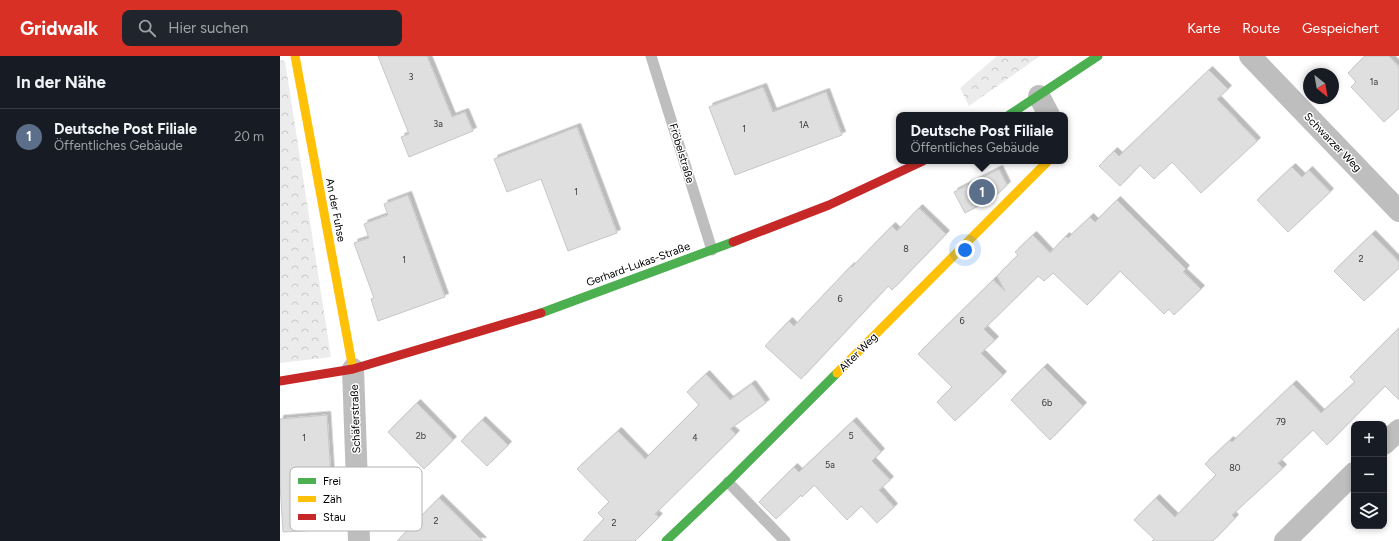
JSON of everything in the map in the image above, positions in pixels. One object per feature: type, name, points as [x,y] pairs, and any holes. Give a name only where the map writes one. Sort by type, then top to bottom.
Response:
[{"type":"street","name":"An der Fuhse","points":[[295,56],[353,368]]},
{"type":"street","points":[[1020,112],[1044,105],[1098,56]]},
{"type":"street","name":"Schwarzer Weg","points":[[1250,56],[1399,211]]},
{"type":"street","name":"Gerhard-Lukas-Straße","points":[[280,381],[353,368],[533,316],[829,205],[917,164]]},
{"type":"street","name":"Alter Weg","points":[[666,541],[728,482],[1045,164]]},
{"type":"street","name":"Schäferstraße","points":[[353,368],[356,467]]},
{"type":"street","points":[[1387,441],[1399,430]]},
{"type":"street","points":[[1285,541],[1351,477]]},
{"type":"street","name":"Schäferstraße","points":[[359,531],[359,541]]},
{"type":"lane","name":"Fröbelstraße","points":[[651,56],[712,250]]},
{"type":"lane","points":[[728,482],[785,541]]},
{"type":"green space","points":[[997,56],[1040,56],[969,106],[960,88]]},
{"type":"green space","points":[[280,60],[285,61],[331,357],[280,363]]},
{"type":"building","points":[[378,56],[427,56],[452,117],[465,112],[473,131],[409,157],[401,137],[409,134]]},
{"type":"building","points":[[1365,56],[1389,56],[1399,67],[1399,108],[1384,122],[1351,87],[1356,82],[1348,73]]},
{"type":"building","points":[[1209,70],[1228,89],[1217,99],[1257,141],[1201,193],[1172,162],[1154,179],[1140,165],[1120,186],[1099,166],[1114,151],[1119,156]]},
{"type":"building","points":[[763,87],[773,112],[826,92],[842,135],[735,175],[709,107]]},
{"type":"building","points":[[577,127],[617,233],[568,251],[541,179],[507,192],[494,159]]},
{"type":"building","points":[[1292,167],[1302,177],[1309,170],[1330,192],[1288,232],[1257,200]]},
{"type":"building","points":[[999,169],[1007,185],[992,199],[965,213],[954,192]]},
{"type":"building","points":[[408,195],[445,297],[378,321],[371,299],[374,298],[354,243],[369,238],[364,224],[388,215],[384,204]]},
{"type":"building","points":[[1117,200],[1186,269],[1183,272],[1201,289],[1174,315],[1169,309],[1164,314],[1120,271],[1087,305],[1053,273],[1044,281],[1038,276],[984,329],[995,340],[981,353],[1003,375],[955,421],[937,402],[952,387],[918,354],[993,280],[1005,291],[997,276],[1018,255],[1015,252],[1033,235],[1050,253],[1066,236],[1068,238],[1090,217],[1095,222]]},
{"type":"building","points":[[919,208],[946,234],[892,290],[888,286],[801,379],[765,346],[789,321],[794,326],[851,266],[852,267],[892,226],[897,231]]},
{"type":"building","points":[[1372,234],[1399,262],[1399,268],[1364,301],[1334,271]]},
{"type":"building","points":[[1399,328],[1399,400],[1385,386],[1327,445],[1313,430],[1278,463],[1283,468],[1232,515],[1235,518],[1213,541],[1152,541],[1154,539],[1134,520],[1156,498],[1175,517],[1216,475],[1205,464],[1230,440],[1232,442],[1293,384],[1321,413],[1355,382],[1350,377]]},
{"type":"building","points":[[1044,367],[1083,406],[1050,440],[1011,400]]},
{"type":"building","points":[[706,374],[730,400],[752,384],[766,403],[730,429],[736,434],[655,514],[659,517],[635,541],[583,541],[604,519],[598,513],[609,502],[577,469],[618,431],[645,459],[699,405],[687,392]]},
{"type":"building","points":[[417,403],[453,440],[424,469],[388,432]]},
{"type":"building","points":[[327,415],[330,467],[290,467],[290,531],[301,531],[283,532],[280,483],[280,419]]},
{"type":"building","points":[[482,420],[508,445],[487,466],[461,441]]},
{"type":"building","points":[[853,421],[881,452],[872,461],[890,480],[879,490],[894,507],[877,523],[861,506],[847,520],[814,485],[802,497],[801,495],[776,519],[759,502],[794,467],[799,472]]},
{"type":"building","points":[[439,498],[483,541],[397,541],[407,531],[422,531],[422,515]]},
{"type":"traffic: fast","points":[[1014,112],[1098,56]]},
{"type":"traffic: fast","points":[[541,313],[733,242]]},
{"type":"traffic: fast","points":[[666,541],[728,482],[837,373]]},
{"type":"traffic: slow","points":[[295,56],[353,369]]},
{"type":"traffic: slow","points":[[837,373],[1045,164]]},
{"type":"traffic: jam","points":[[733,242],[829,205],[917,164]]},
{"type":"traffic: jam","points":[[280,381],[353,369],[541,313]]},
{"type":"place","name":"Deutsche Post Filiale","points":[[982,192]]}]
